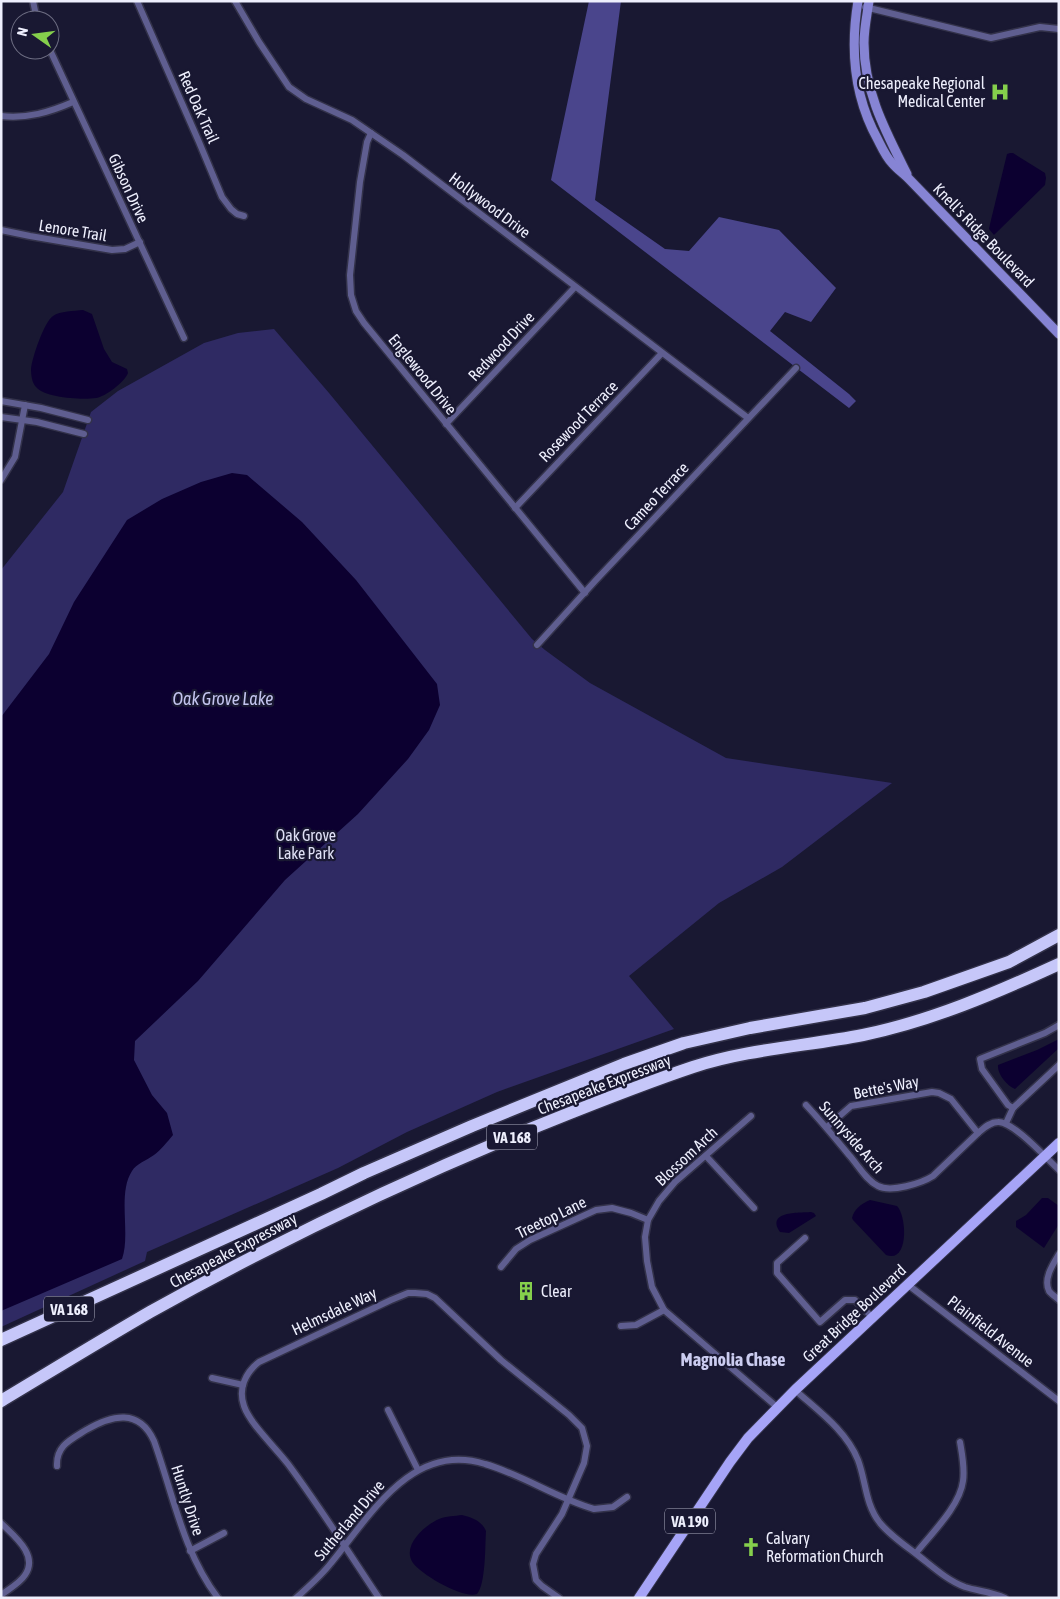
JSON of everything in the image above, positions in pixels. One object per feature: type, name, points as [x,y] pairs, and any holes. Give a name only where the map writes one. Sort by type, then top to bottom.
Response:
[{"type":"highway","name":"Chesapeake Expressway","points":[[1,1340],[364,1173],[472,1126],[624,1064],[684,1043],[750,1028],[865,1008],[924,992],[1008,962],[1059,935]]},
{"type":"highway","name":"Chesapeake Expressway","points":[[1,1401],[149,1313],[257,1255],[387,1191],[571,1112],[695,1067],[773,1048],[865,1034],[912,1022],[1004,989],[1059,964]]},
{"type":"main road","name":"Great Bridge Boulevard","points":[[640,1598],[748,1438],[777,1407],[1059,1143]]},
{"type":"street","name":"Red Oak Trail","points":[[137,1],[222,197],[231,209],[237,214],[244,216]]},
{"type":"street","name":"Hollywood Drive","points":[[236,1],[259,42],[290,87],[306,98],[338,112],[402,155],[748,418]]},
{"type":"street","points":[[857,4],[869,4],[991,38],[1040,27],[1059,29]]},
{"type":"street","name":"Knell's Ridge Boulevard","points":[[857,4],[854,57],[862,104],[868,121],[883,150],[892,163],[910,179],[1059,334]]},
{"type":"street","name":"Knell's Ridge Boulevard","points":[[869,4],[864,44],[865,63],[872,98],[884,129],[910,179]]},
{"type":"street","name":"Gibson Drive","points":[[54,60],[184,338]]},
{"type":"street","points":[[1,116],[41,114],[56,110],[73,102]]},
{"type":"street","name":"Englewood Drive","points":[[371,133],[367,142],[357,205],[350,276],[351,295],[356,311],[585,593]]},
{"type":"street","name":"Lenore Trail","points":[[1,230],[112,250],[125,249],[140,242]]},
{"type":"street","name":"Redwood Drive","points":[[446,424],[575,287]]},
{"type":"street","name":"Rosewood Terrace","points":[[515,508],[662,353]]},
{"type":"street","name":"Cameo Terrace","points":[[538,645],[796,368]]},
{"type":"street","points":[[1,401],[88,420]]},
{"type":"street","points":[[1,480],[15,457],[25,405]]},
{"type":"street","points":[[1,417],[84,434]]},
{"type":"street","points":[[1012,1108],[982,1069],[980,1060],[1059,1025]]},
{"type":"street","points":[[1006,1123],[1012,1108],[1059,1065]]},
{"type":"street","name":"Bette's Way","points":[[827,1127],[851,1106],[932,1092],[951,1099],[978,1133]]},
{"type":"street","name":"Sunnyside Arch","points":[[806,1105],[827,1127],[872,1182],[882,1188],[896,1188],[925,1181],[934,1176],[978,1133]]},
{"type":"street","name":"Blossom Arch","points":[[751,1116],[666,1192],[648,1220],[645,1237],[647,1261],[652,1287],[664,1310],[777,1407]]},
{"type":"street","points":[[978,1133],[989,1124],[997,1122],[1006,1123],[1014,1127],[1059,1170]]},
{"type":"street","points":[[706,1156],[754,1208]]},
{"type":"street","name":"Treetop Lane","points":[[501,1267],[516,1249],[530,1240],[596,1210],[612,1208],[631,1212],[648,1220]]},
{"type":"street","points":[[804,1238],[777,1263],[777,1273],[820,1322],[845,1300],[854,1300],[872,1317]]},
{"type":"street","points":[[1059,1254],[1050,1267],[1047,1280],[1049,1290],[1059,1300]]},
{"type":"street","name":"Plainfield Avenue","points":[[907,1284],[1059,1401]]},
{"type":"street","name":"Helmsdale Way","points":[[243,1385],[248,1372],[254,1365],[273,1354],[403,1294],[427,1294],[442,1303],[496,1355],[582,1428],[586,1438],[586,1456],[554,1529],[536,1554],[533,1564],[536,1580],[560,1598]]},
{"type":"street","points":[[622,1326],[636,1325],[664,1310]]},
{"type":"street","points":[[212,1378],[243,1385],[242,1398],[246,1411],[302,1484],[379,1598]]},
{"type":"street","points":[[795,1390],[842,1434],[857,1459],[867,1499],[873,1511],[890,1533],[953,1582],[994,1593],[1005,1598]]},
{"type":"street","points":[[388,1410],[418,1470]]},
{"type":"street","name":"Huntly Drive","points":[[56,1466],[59,1450],[68,1441],[102,1421],[126,1418],[142,1425],[151,1435],[190,1551],[218,1598]]},
{"type":"street","points":[[916,1553],[956,1501],[961,1491],[964,1468],[960,1442]]},
{"type":"street","name":"Sutherland Drive","points":[[296,1598],[322,1574],[386,1495],[401,1481],[418,1470],[438,1463],[472,1461],[496,1467],[586,1507],[598,1509],[613,1507],[627,1498]]},
{"type":"street","points":[[1,1523],[24,1548],[29,1559],[29,1565],[25,1576],[1,1595]]},
{"type":"street","points":[[190,1551],[224,1533]]},
{"type":"green space","name":"Oak Grove Lake Park","points":[[274,329],[532,639],[545,650],[590,683],[726,758],[892,783],[782,867],[719,903],[629,976],[674,1029],[497,1092],[407,1132],[338,1168],[147,1252],[145,1261],[1,1327],[1,570],[63,492],[91,412],[118,391],[204,343],[238,333]]},
{"type":"shaded area","points":[[589,1],[621,1],[595,200],[665,249],[689,251],[719,217],[779,230],[836,288],[811,322],[785,312],[770,331],[849,394],[856,401],[849,408],[551,180]]},
{"type":"water","points":[[1010,153],[1045,173],[1045,185],[994,235],[989,229],[1007,154]]},
{"type":"water","points":[[83,310],[92,314],[104,349],[112,362],[127,369],[128,373],[119,385],[100,397],[82,399],[47,394],[36,387],[31,369],[42,333],[46,325],[56,314]]},
{"type":"water","name":"Oak Grove Lake","points":[[232,473],[247,475],[302,522],[356,580],[437,684],[440,705],[429,730],[408,759],[358,814],[285,880],[198,981],[135,1041],[134,1060],[152,1095],[167,1113],[173,1135],[157,1153],[139,1164],[132,1171],[128,1180],[125,1191],[125,1238],[122,1259],[1,1311],[1,717],[49,654],[74,602],[127,520],[162,499],[201,482]]},
{"type":"water","points":[[1059,1039],[1059,1048],[1015,1089],[1003,1079],[998,1065]]},
{"type":"water","points":[[1042,1198],[1048,1198],[1059,1206],[1059,1224],[1044,1248],[1016,1227],[1016,1221],[1026,1215]]},
{"type":"water","points":[[870,1200],[897,1206],[900,1211],[903,1219],[904,1238],[899,1253],[893,1256],[886,1255],[852,1218],[858,1207]]},
{"type":"water","points":[[811,1212],[816,1216],[789,1233],[780,1232],[777,1220],[780,1217],[785,1214]]},
{"type":"water","points":[[462,1515],[479,1522],[486,1531],[482,1582],[477,1594],[471,1595],[453,1590],[425,1574],[413,1563],[410,1556],[412,1543],[427,1526],[442,1518]]},
{"type":"place","name":"Chesapeake Regional Medical Center","points":[[1000,92]]},
{"type":"place","name":"Clear","points":[[526,1291]]},
{"type":"place","name":"Calvary Reformation Church","points":[[751,1547]]},
{"type":"district","name":"Magnolia Chase","points":[[733,1359]]}]
